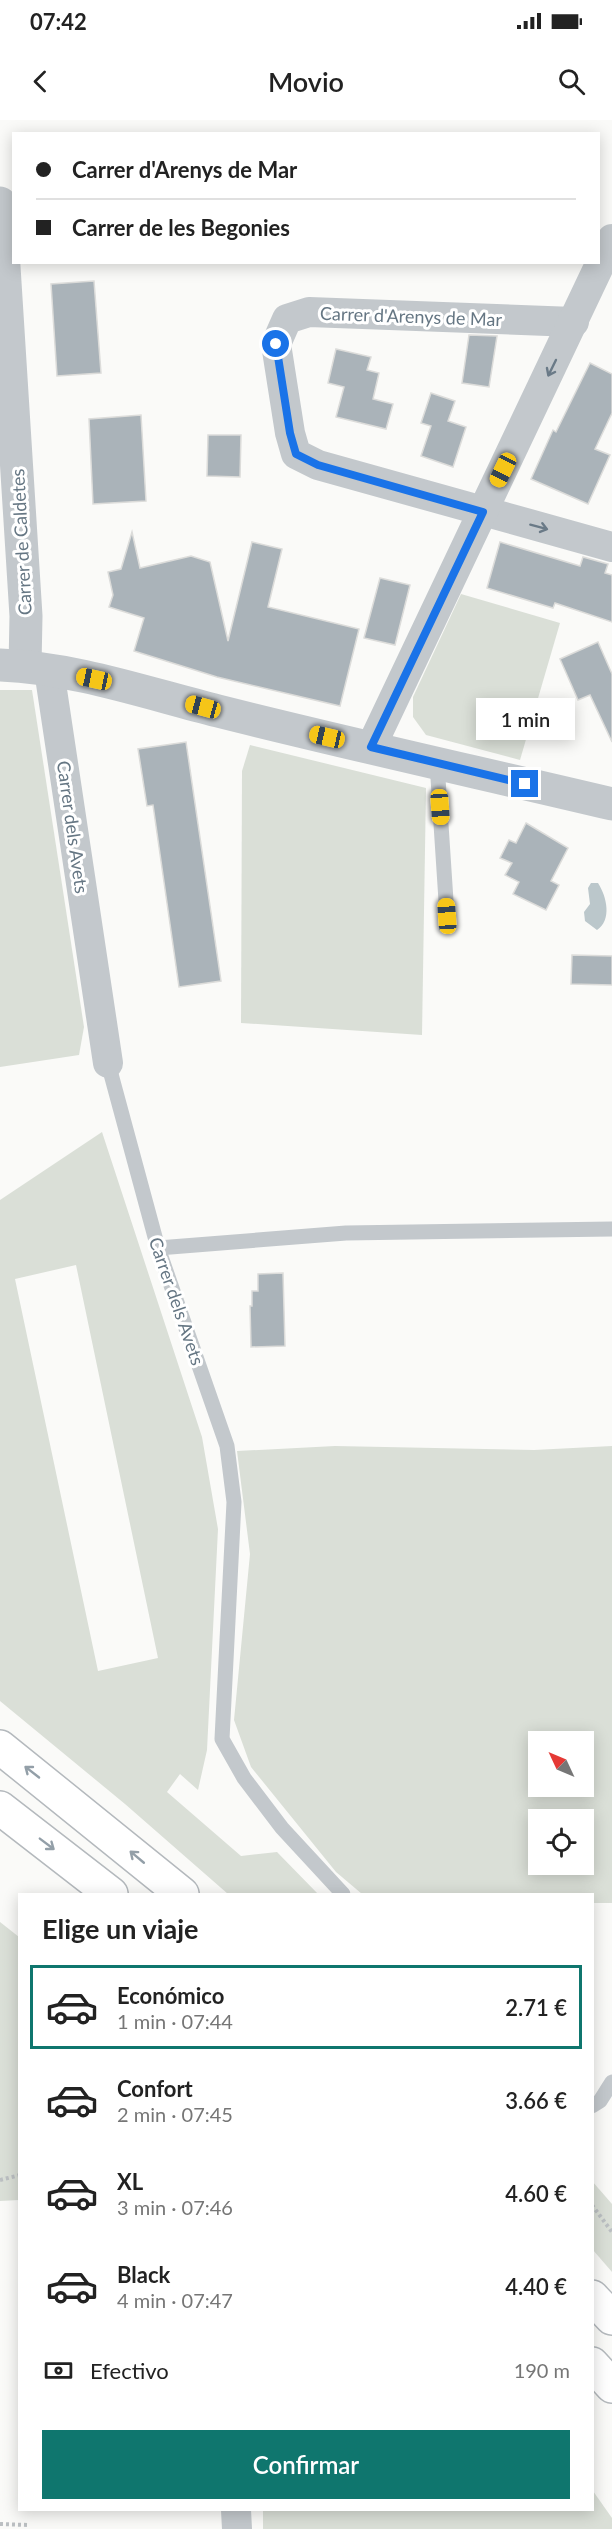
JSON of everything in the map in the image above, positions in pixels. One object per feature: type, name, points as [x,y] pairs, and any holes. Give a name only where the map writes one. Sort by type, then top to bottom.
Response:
[{"type":"highway","points":[[0,1747],[65,1797],[181,1893]]},
{"type":"highway","points":[[0,1808],[110,1893]]},
{"type":"highway","points":[[594,2299],[612,2318]]},
{"type":"highway","points":[[594,2366],[612,2386]]},
{"type":"street","name":"Carrer de Caldetes","points":[[0,203],[25,604],[25,667]]},
{"type":"street","points":[[371,747],[574,322],[605,274],[612,239]]},
{"type":"street","name":"Carrer d'Arenys de Mar","points":[[574,322],[309,312],[287,319],[276,344],[290,433],[296,454],[318,465],[612,547]]},
{"type":"street","points":[[25,667],[117,684],[217,711],[612,804]]},
{"type":"street","name":"Carrer dels Avets","points":[[25,667],[108,1062]]},
{"type":"street","points":[[236,2511],[237,2529]]},
{"type":"lane","points":[[438,763],[447,916]]},
{"type":"lane","name":"Carrer dels Avets","points":[[108,1062],[158,1248],[226,1446],[234,1502],[222,1739],[244,1778],[282,1828],[342,1893]]},
{"type":"lane","points":[[158,1248],[346,1233],[612,1229]]},
{"type":"lane","points":[[594,2105],[600,2101],[612,2082]]},
{"type":"path","points":[[0,2180],[18,2176]]},
{"type":"path","points":[[594,2208],[612,2232]]},
{"type":"path","points":[[0,2524],[28,2524]]},
{"type":"shaded area","points":[[461,594],[560,623],[520,760],[426,735],[413,717],[413,697]]},
{"type":"shaded area","points":[[0,690],[32,690],[84,1027],[79,1055],[0,1067]]},
{"type":"shaded area","points":[[250,745],[426,788],[422,1035],[241,1023],[242,771]]},
{"type":"shaded area","points":[[591,883],[598,883],[606,901],[605,920],[597,930],[585,921],[584,912],[590,904],[588,888]]},
{"type":"shaded area","points":[[102,1132],[202,1437],[218,1529],[207,1750],[198,1790],[180,1774],[167,1792],[241,1856],[277,1852],[317,1893],[227,1893],[125,1804],[0,1701],[0,1200]],"holes":[[[76,1265],[158,1658],[98,1671],[15,1279]]]},
{"type":"shaded area","points":[[335,1446],[534,1450],[612,1446],[612,1903],[594,1903],[594,1893],[361,1893],[336,1872],[251,1767],[234,1720],[250,1554],[237,1451]]},
{"type":"shaded area","points":[[0,1922],[18,1936],[18,2200],[0,2201]]},
{"type":"shaded area","points":[[594,2183],[612,2204],[612,2272],[594,2251]]},
{"type":"shaded area","points":[[594,2492],[612,2518],[612,2529],[263,2529],[263,2511],[594,2511]]},
{"type":"building","points":[[94,281],[101,373],[57,376],[51,284]]},
{"type":"building","points":[[469,335],[497,336],[489,387],[462,383]]},
{"type":"building","points":[[336,349],[371,357],[367,370],[379,373],[373,399],[393,404],[386,429],[336,417],[344,387],[328,383]]},
{"type":"building","points":[[590,363],[612,374],[612,413],[595,449],[610,455],[588,504],[531,479],[553,430],[556,432]]},
{"type":"building","points":[[431,393],[455,401],[448,421],[466,427],[453,467],[421,456],[431,426],[421,423]]},
{"type":"building","points":[[141,415],[146,501],[93,504],[89,419]]},
{"type":"building","points":[[208,435],[241,435],[240,477],[207,476]]},
{"type":"building","points":[[132,532],[140,568],[191,556],[210,562],[228,641],[252,542],[282,549],[268,607],[359,629],[340,706],[217,677],[134,651],[144,618],[109,607],[113,595],[108,572],[121,569]]},
{"type":"building","points":[[500,542],[580,566],[583,557],[608,564],[605,573],[612,575],[612,622],[555,603],[553,608],[487,588]]},
{"type":"building","points":[[380,578],[410,585],[395,645],[364,638]]},
{"type":"building","points":[[598,642],[612,674],[612,742],[590,695],[578,700],[560,659]]},
{"type":"building","points":[[186,742],[221,981],[179,987],[153,805],[147,806],[138,749]]},
{"type":"building","points":[[526,823],[568,848],[551,881],[559,885],[546,910],[513,894],[519,882],[505,875],[512,863],[500,858],[509,840],[516,843]]},
{"type":"building","points":[[572,955],[612,956],[612,985],[571,984]]},
{"type":"building","points":[[283,1273],[285,1346],[251,1347],[250,1306],[252,1306],[252,1291],[258,1291],[258,1274]]},
{"type":"route","points":[[276,344],[290,433],[296,454],[318,465],[483,512],[371,747],[525,784]]}]
